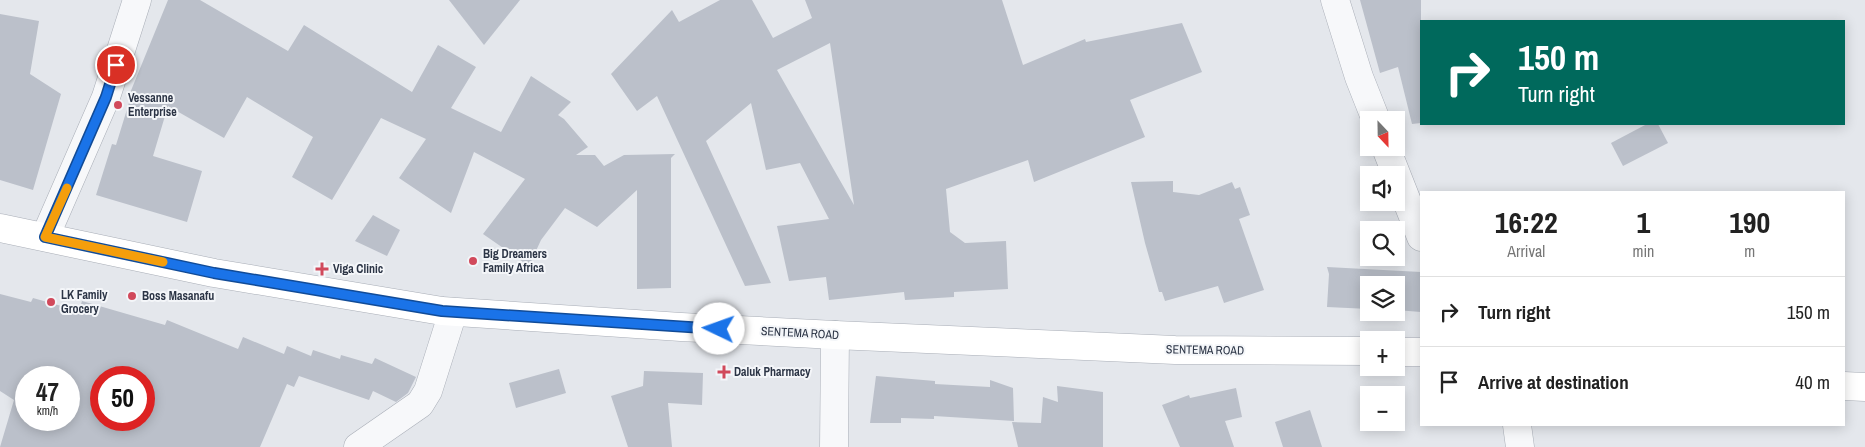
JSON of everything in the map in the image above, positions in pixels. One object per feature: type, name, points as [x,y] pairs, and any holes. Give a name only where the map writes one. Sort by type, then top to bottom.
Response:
[{"type":"main road","name":"SENTEMA ROAD","points":[[0,228],[214,273],[453,312],[681,327],[1175,350],[1360,351]]},
{"type":"main road","points":[[1405,352],[1420,352]]},
{"type":"main road","points":[[1845,386],[1865,387]]},
{"type":"street","points":[[45,237],[106,97],[137,0]]},
{"type":"street","points":[[1335,0],[1359,77],[1372,111]]},
{"type":"street","points":[[1389,156],[1420,234]]},
{"type":"street","points":[[358,447],[420,404],[428,391],[453,312]]},
{"type":"street","points":[[834,447],[835,335]]},
{"type":"street","points":[[1517,426],[1520,447]]},
{"type":"building","points":[[168,0],[200,0],[288,51],[304,25],[412,92],[438,45],[476,67],[451,108],[501,132],[531,76],[571,102],[558,115],[564,119],[588,147],[576,155],[595,155],[604,166],[624,155],[675,154],[671,158],[671,288],[637,289],[637,190],[597,227],[565,208],[541,240],[529,266],[483,234],[525,179],[474,152],[451,213],[399,178],[426,139],[381,118],[332,200],[292,177],[313,137],[247,97],[224,138],[168,106],[153,156],[202,171],[187,222],[96,195],[112,144],[116,145],[132,93],[130,93]]},
{"type":"building","points":[[449,0],[520,0],[484,45]]},
{"type":"building","points":[[720,0],[752,0],[773,38],[812,18],[805,0],[1002,0],[1023,65],[1085,39],[1086,42],[1182,23],[1202,72],[1130,100],[1145,137],[1034,182],[1028,160],[946,189],[950,232],[965,243],[1006,241],[1008,289],[954,292],[954,297],[905,300],[904,292],[829,300],[826,277],[789,281],[777,226],[829,219],[800,163],[766,170],[751,103],[706,141],[771,283],[745,286],[657,96],[637,111],[611,74],[672,10],[679,22]],"holes":[[[830,43],[854,205],[777,70]]]},
{"type":"building","points":[[1360,0],[1421,0],[1420,123],[1412,124],[1398,67],[1380,73]]},
{"type":"building","points":[[0,14],[39,21],[30,74],[61,94],[33,190],[0,180]]},
{"type":"building","points":[[1645,125],[1659,125],[1668,143],[1623,166],[1611,143]]},
{"type":"building","points":[[1173,181],[1173,192],[1199,195],[1232,182],[1235,189],[1240,187],[1250,215],[1239,219],[1264,290],[1224,303],[1218,286],[1165,301],[1162,292],[1159,292],[1145,243],[1131,182]]},
{"type":"building","points":[[373,215],[400,230],[387,256],[355,241]]},
{"type":"building","points":[[1327,267],[1420,272],[1420,312],[1405,311],[1405,276],[1360,276],[1360,309],[1327,307],[1329,274]]},
{"type":"building","points":[[0,294],[31,302],[33,298],[79,311],[82,301],[165,325],[167,320],[238,349],[243,337],[284,354],[287,346],[311,356],[313,350],[340,359],[341,355],[372,364],[375,358],[416,377],[408,393],[396,402],[373,391],[369,400],[299,376],[294,387],[287,384],[260,447],[0,447],[14,400],[0,391]]},
{"type":"building","points":[[559,369],[566,393],[516,408],[509,383]]},
{"type":"building","points":[[644,371],[703,373],[702,405],[668,403],[672,447],[628,447],[611,396],[643,386]]},
{"type":"building","points":[[876,376],[935,381],[935,384],[990,387],[990,380],[1013,388],[1014,421],[934,416],[934,419],[901,418],[901,423],[870,423]]},
{"type":"building","points":[[1057,386],[1103,392],[1103,447],[1018,447],[1012,422],[1041,423],[1043,397],[1058,402]]},
{"type":"building","points":[[1236,388],[1242,417],[1225,421],[1234,447],[1180,447],[1162,405],[1189,395],[1190,398]]},
{"type":"building","points":[[1310,410],[1322,447],[1283,447],[1275,422]]},
{"type":"slow traffic","points":[[67,188],[45,237],[163,262]]},
{"type":"place","name":"Vessanne Enterprise","points":[[118,105]]},
{"type":"place","name":"Big Dreamers Family Africa","points":[[473,261]]},
{"type":"place","name":"Viga Clinic","points":[[322,269]]},
{"type":"place","name":"Boss Masanafu","points":[[132,296]]},
{"type":"place","name":"LK Family Grocery","points":[[51,302]]},
{"type":"place","name":"Daluk Pharmacy","points":[[724,372]]},
{"type":"route","points":[[116,65],[106,97],[45,237],[214,273],[442,311],[719,329]]}]
